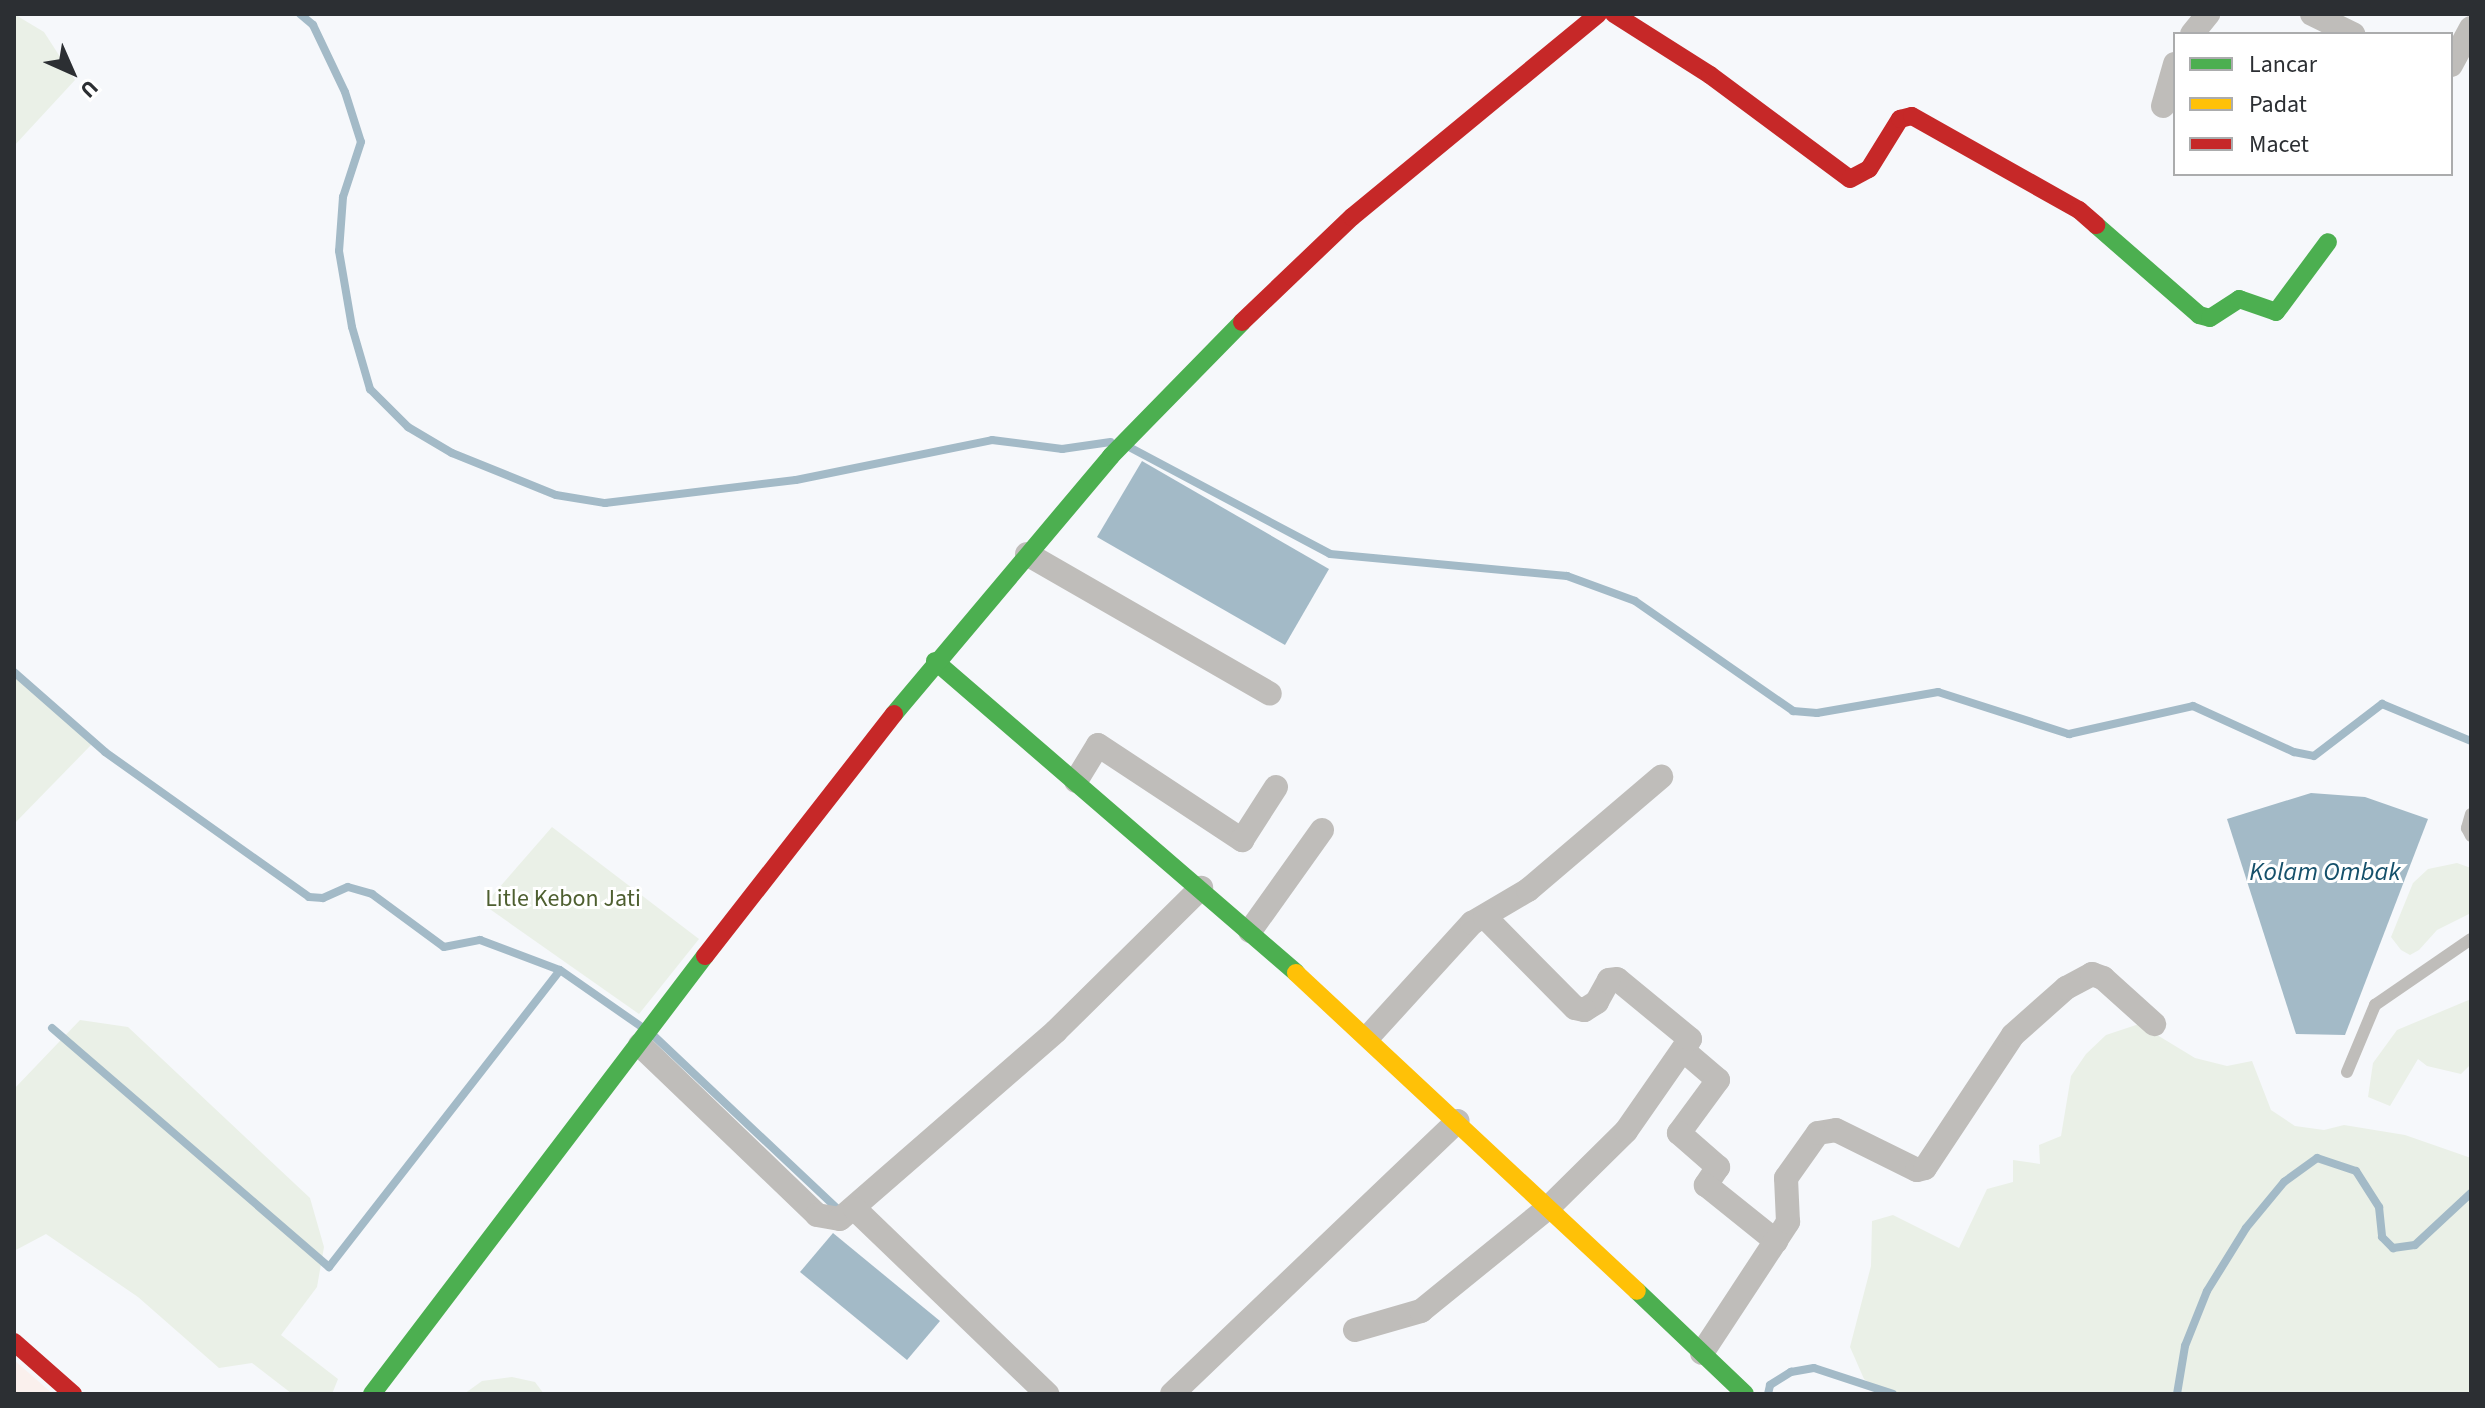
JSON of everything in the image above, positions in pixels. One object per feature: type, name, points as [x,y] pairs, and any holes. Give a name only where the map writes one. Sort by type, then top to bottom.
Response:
[{"type":"street","points":[[372,1394],[935,661],[1111,456],[1352,217],[1598,14]]},
{"type":"street","points":[[1614,14],[1710,75],[1850,179],[1869,169],[1900,119],[1912,116],[2079,210],[2199,315],[2210,318],[2239,299],[2276,312],[2328,242]]},
{"type":"street","points":[[2194,32],[2208,14]]},
{"type":"street","points":[[2312,14],[2349,32]]},
{"type":"street","points":[[2453,61],[2471,28]]},
{"type":"street","points":[[2163,106],[2173,71]]},
{"type":"street","points":[[1027,554],[1270,694]]},
{"type":"street","points":[[935,661],[1369,1036],[1745,1394]]},
{"type":"street","points":[[1076,781],[1098,745],[1242,840],[1276,787]]},
{"type":"street","points":[[1369,1036],[1472,923],[1528,890],[1661,777]]},
{"type":"street","points":[[1250,931],[1322,830]]},
{"type":"street","points":[[647,1037],[817,1215],[848,1214],[1056,1031],[1201,888]]},
{"type":"street","points":[[1355,1330],[1421,1311],[1549,1207],[1626,1131],[1683,1050],[1688,1034],[1617,979],[1609,980],[1597,1002],[1575,1008],[1485,917]]},
{"type":"street","points":[[1702,1353],[1788,1222],[1786,1178],[1818,1133],[1836,1130],[1917,1170],[1925,1168],[2013,1035],[2081,978],[2103,978],[2154,1024]]},
{"type":"street","points":[[1683,1050],[1718,1080],[1670,1127],[1718,1167],[1706,1185],[1776,1241]]},
{"type":"street","points":[[1172,1394],[1458,1121]]},
{"type":"street","points":[[848,1214],[1047,1394]]},
{"type":"street","points":[[14,1342],[73,1394]]},
{"type":"lane","points":[[2471,814],[2467,828],[2471,836]]},
{"type":"lane","points":[[2347,1072],[2375,1005],[2471,939]]},
{"type":"shaded area","points":[[14,1360],[53,1394],[14,1394]]},
{"type":"green space","points":[[14,14],[44,32],[75,80],[14,146]]},
{"type":"green space","points":[[14,672],[94,742],[14,824]]},
{"type":"green space","name":"Litle Kebon Jati","points":[[552,827],[699,939],[639,1014],[484,905]]},
{"type":"green space","points":[[2457,863],[2471,868],[2471,913],[2437,930],[2419,950],[2410,955],[2401,950],[2391,937],[2413,883],[2428,869]]},
{"type":"green space","points":[[2471,999],[2471,1064],[2461,1074],[2427,1066],[2418,1059],[2390,1106],[2368,1097],[2373,1063],[2397,1030]]},
{"type":"green space","points":[[80,1020],[128,1027],[310,1198],[324,1247],[317,1287],[281,1335],[338,1379],[332,1394],[291,1393],[252,1363],[219,1368],[138,1297],[46,1234],[14,1251],[14,1089]]},
{"type":"green space","points":[[2139,1024],[2195,1058],[2227,1066],[2252,1061],[2271,1110],[2295,1126],[2324,1130],[2344,1125],[2405,1135],[2471,1158],[2470,1394],[1886,1394],[1864,1379],[1850,1347],[1871,1266],[1872,1221],[1893,1215],[1959,1248],[1987,1189],[2013,1182],[2013,1160],[2040,1164],[2039,1145],[2061,1136],[2071,1076],[2086,1054],[2106,1035]]},
{"type":"green space","points":[[512,1377],[535,1382],[544,1394],[464,1394],[482,1381]]},
{"type":"water","points":[[1142,461],[1329,569],[1285,645],[1097,537]]},
{"type":"water","name":"Kolam Ombak","points":[[2311,793],[2365,797],[2428,819],[2345,1035],[2296,1034],[2227,819]]},
{"type":"water","points":[[833,1233],[940,1321],[907,1360],[800,1272]]},
{"type":"waterway","points":[[300,14],[313,25],[345,92],[361,142],[343,197],[339,251],[352,327],[370,389],[408,427],[452,453],[556,495],[605,503],[796,480],[992,440],[1062,449],[1110,442]]},
{"type":"waterway","points":[[1131,448],[1330,554],[1567,576],[1635,601],[1793,711],[1817,713],[1938,692],[2069,734],[2193,706],[2294,752],[2314,756],[2382,704],[2471,741]]},
{"type":"waterway","points":[[14,672],[105,752],[309,897],[323,898],[348,887],[372,894],[444,947],[480,940],[560,970],[643,1028]]},
{"type":"waterway","points":[[52,1028],[329,1267],[560,970]]},
{"type":"waterway","points":[[654,1036],[842,1213]]},
{"type":"waterway","points":[[2177,1394],[2185,1346],[2207,1291],[2246,1228],[2284,1182],[2317,1158],[2356,1171],[2379,1207],[2382,1237],[2393,1248],[2415,1245],[2471,1193]]},
{"type":"waterway","points":[[1768,1394],[1770,1385],[1791,1372],[1814,1368],[1893,1394]]},
{"type":"traffic: fast","points":[[2096,225],[2199,315],[2210,318],[2239,299],[2276,312],[2328,242]]},
{"type":"traffic: fast","points":[[894,714],[1111,456],[1242,322]]},
{"type":"traffic: fast","points":[[935,661],[1296,973]]},
{"type":"traffic: fast","points":[[372,1394],[705,956]]},
{"type":"traffic: fast","points":[[1637,1291],[1745,1394]]},
{"type":"traffic: slow","points":[[1296,973],[1637,1291]]},
{"type":"traffic: jam","points":[[1242,322],[1352,217],[1598,14]]},
{"type":"traffic: jam","points":[[1614,14],[1710,75],[1850,179],[1869,169],[1900,119],[1912,116],[2079,210],[2096,225]]},
{"type":"traffic: jam","points":[[705,956],[894,714]]},
{"type":"traffic: jam","points":[[14,1342],[73,1394]]}]
